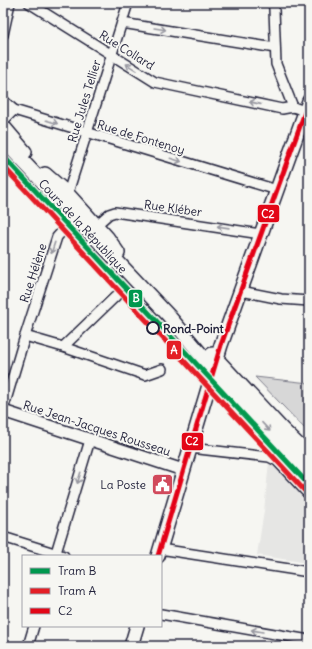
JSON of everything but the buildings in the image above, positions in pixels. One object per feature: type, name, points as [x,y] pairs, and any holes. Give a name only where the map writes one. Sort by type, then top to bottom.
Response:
[{"type":"main road","points":[[159,552],[215,364],[240,291],[306,115]]},
{"type":"main road","name":"Cours de la République","points":[[3,126],[24,152],[168,315],[189,342],[215,364],[309,455]]},
{"type":"main road","name":"Cours de la République","points":[[3,140],[66,200],[75,218],[92,229]]},
{"type":"main road","name":"Cours de la République","points":[[215,364],[227,385],[309,471]]},
{"type":"main road","points":[[131,646],[137,627]]},
{"type":"street","points":[[3,36],[10,3]]},
{"type":"street","name":"Rue Collard","points":[[29,3],[155,82],[282,109],[293,107],[306,115]]},
{"type":"street","name":"Rue Jules Tellier","points":[[66,200],[128,3]]},
{"type":"street","points":[[273,3],[276,64],[293,107]]},
{"type":"street","points":[[122,23],[275,48]]},
{"type":"street","points":[[3,100],[14,110],[3,122]]},
{"type":"street","name":"Rue de Fontenoy","points":[[14,110],[277,190]]},
{"type":"street","name":"Rue Kléber","points":[[92,229],[109,214],[115,212],[261,234]]},
{"type":"street","name":"Rue Hélène","points":[[3,411],[57,236],[75,218]]},
{"type":"street","points":[[240,291],[309,301]]},
{"type":"street","points":[[63,347],[116,296]]},
{"type":"street","points":[[25,336],[63,347],[145,375],[162,369]]},
{"type":"street","name":"Rue Jean-Jacques Rousseau","points":[[3,411],[183,470]]},
{"type":"street","points":[[3,537],[58,555],[90,440]]},
{"type":"street","points":[[190,448],[269,457],[277,461],[309,495]]},
{"type":"street","points":[[159,552],[309,572]]},
{"type":"street","points":[[162,614],[309,640]]},
{"type":"street","points":[[28,646],[34,627]]},
{"type":"shaded area","points":[[255,377],[309,383],[309,433]]},
{"type":"shaded area","points":[[231,398],[309,481],[309,492],[224,401]]},
{"type":"shaded area","points":[[269,462],[309,503],[308,563],[257,555],[264,511]]},
{"type":"tram line","name":"B","points":[[3,156],[309,485]]},
{"type":"tram line","name":"A","points":[[3,166],[304,490]]},
{"type":"transit line","name":"C2","points":[[158,555],[221,345],[309,101]]},
{"type":"place","name":"Rond-Point","points":[[153,328]]},
{"type":"place","name":"La Poste","points":[[162,484]]}]
